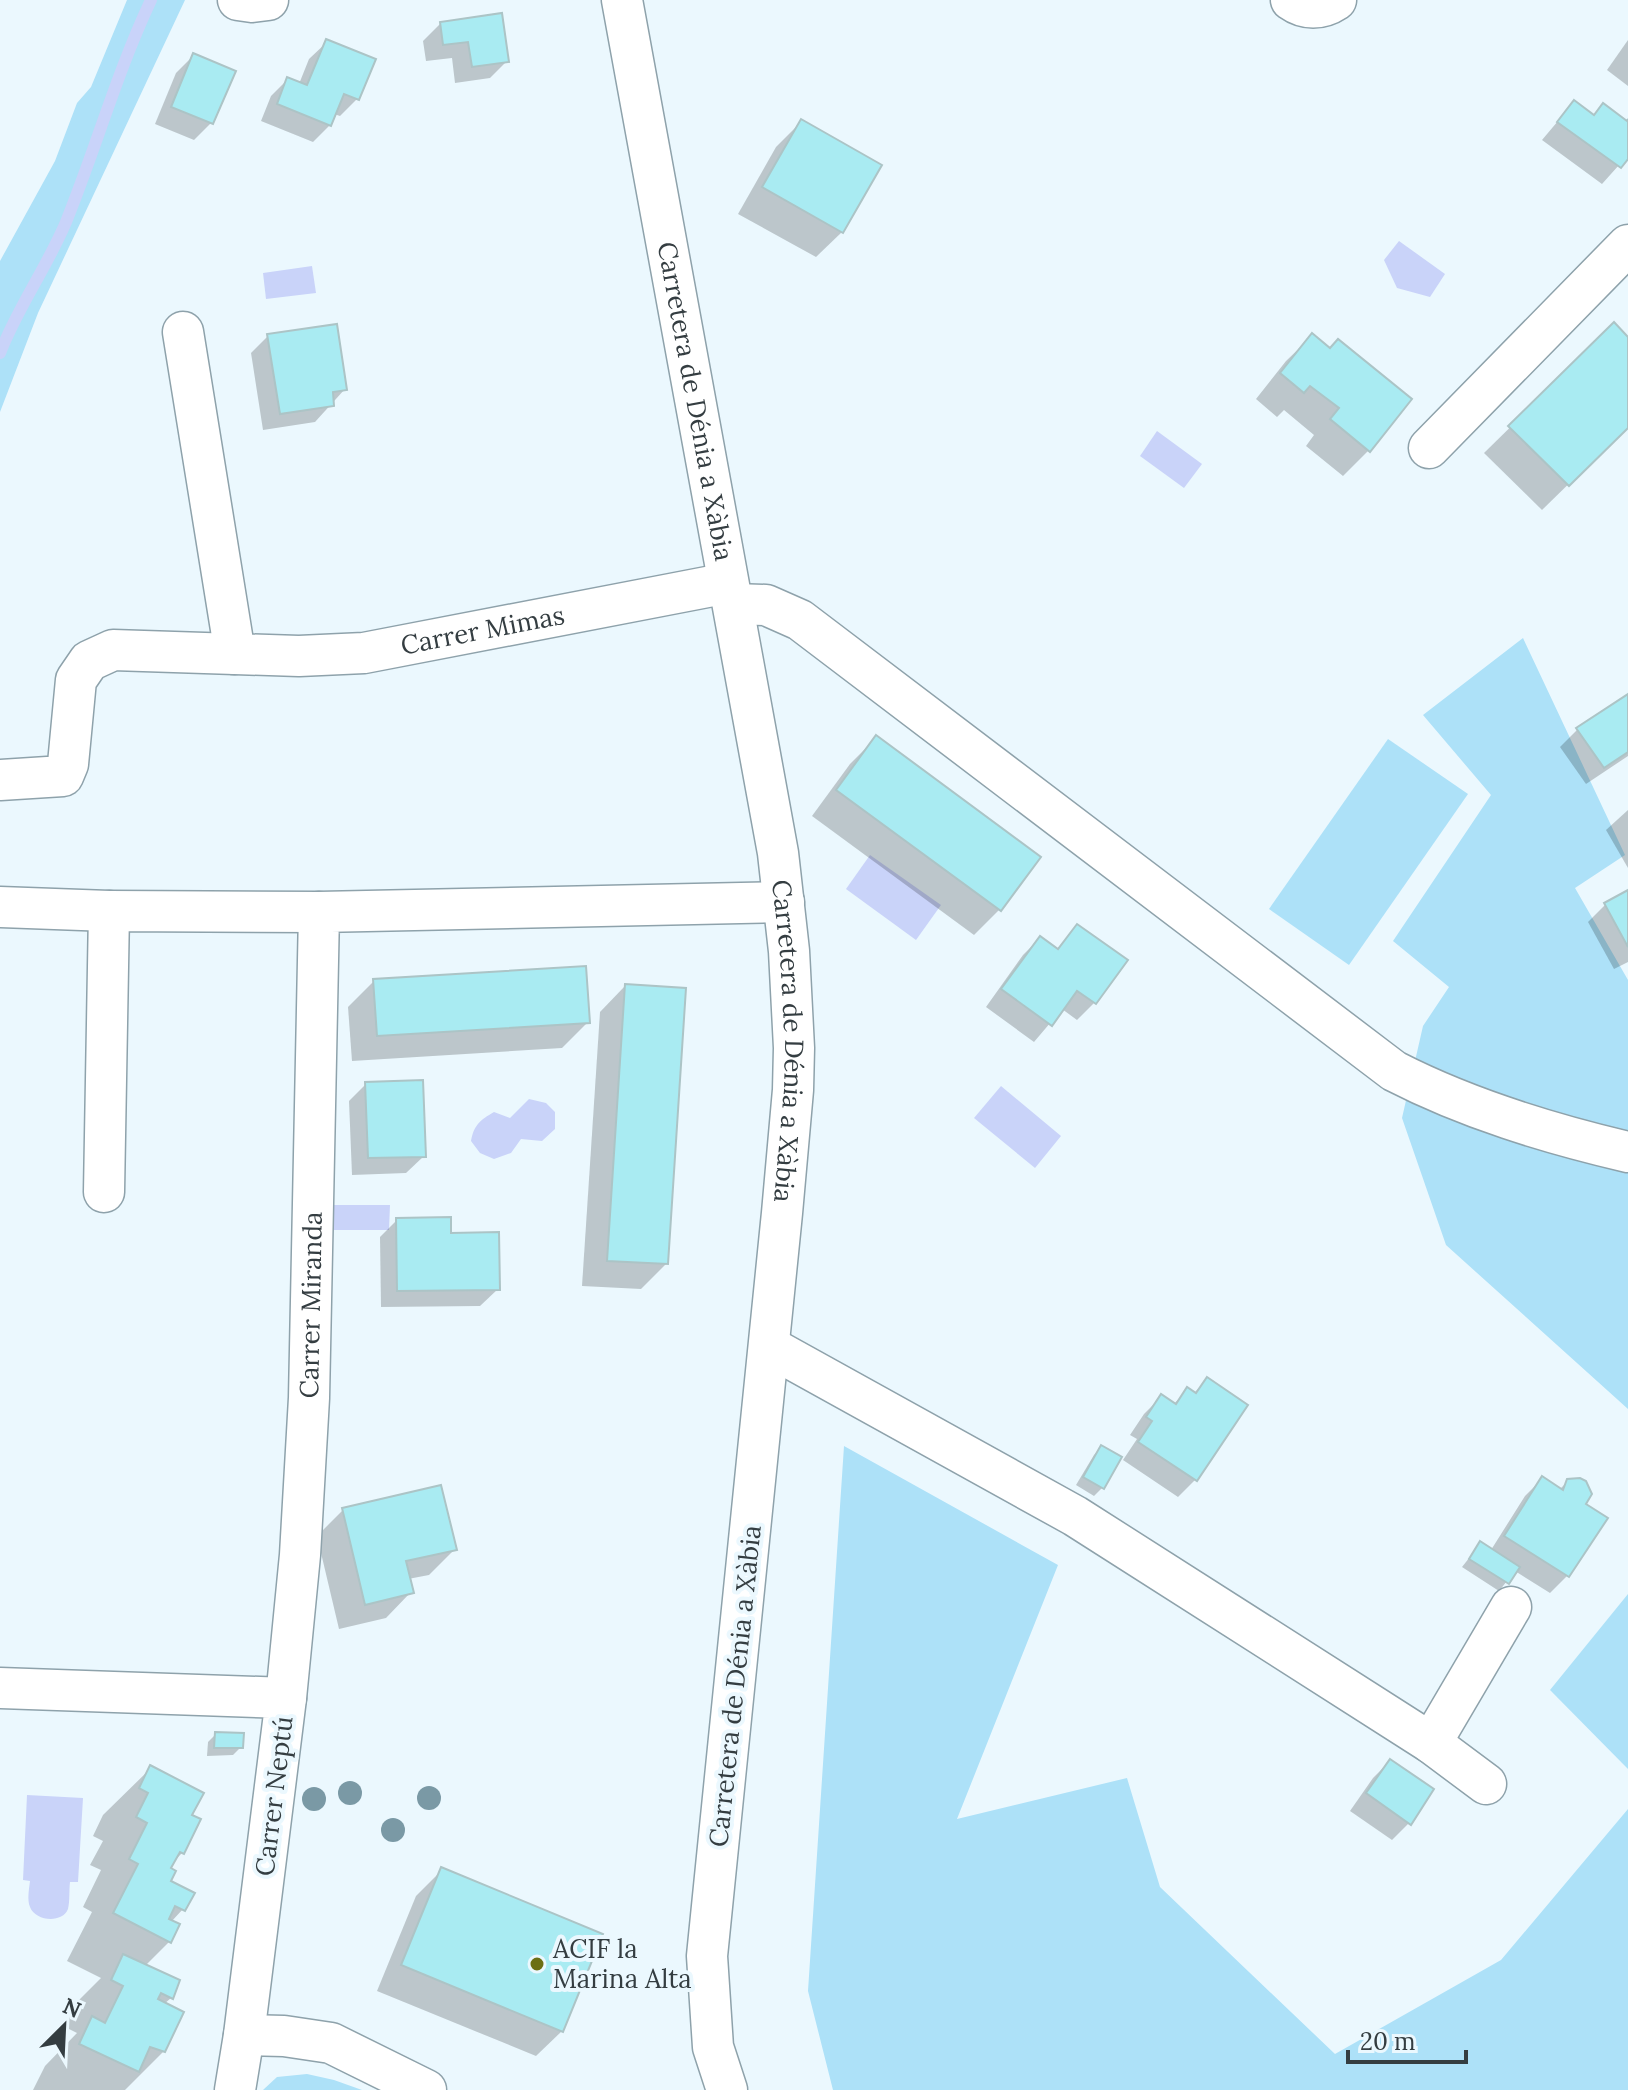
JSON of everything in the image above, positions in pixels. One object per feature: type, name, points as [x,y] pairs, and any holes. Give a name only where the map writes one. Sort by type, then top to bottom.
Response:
[{"type":"street","points":[[238,0],[268,0]]},
{"type":"street","name":"Carretera de Dénia a Xàbia","points":[[622,0],[778,853],[793,1001],[793,1090],[770,1347],[707,1956],[713,2047],[727,2090]]},
{"type":"street","points":[[1291,0],[1312,8],[1327,6],[1336,0]]},
{"type":"street","points":[[1429,448],[1628,245]]},
{"type":"street","points":[[183,332],[235,654]]},
{"type":"street","name":"Carrer Mimas","points":[[0,780],[63,776],[68,764],[76,680],[89,661],[113,650],[299,656],[364,653],[731,594],[800,620],[1394,1071],[1486,1112],[1628,1152]]},
{"type":"street","points":[[0,907],[319,912],[784,902]]},
{"type":"street","points":[[104,1192],[109,911]]},
{"type":"street","name":"Carrer Miranda","points":[[286,1698],[300,1555],[309,1398],[319,912]]},
{"type":"street","points":[[770,1347],[1075,1516],[1431,1743],[1486,1784]]},
{"type":"street","points":[[1431,1743],[1511,1607]]},
{"type":"street","name":"Carrer Neptú","points":[[0,1688],[286,1698],[235,2090]]},
{"type":"street","points":[[244,2035],[284,2036],[331,2043],[426,2090]]},
{"type":"shaded area","points":[[127,0],[185,0],[38,313],[0,412],[0,261],[55,161],[77,103],[91,87]]},
{"type":"shaded area","points":[[1399,241],[1445,274],[1430,297],[1397,288],[1384,260]]},
{"type":"shaded area","points":[[312,266],[316,293],[266,299],[263,273]]},
{"type":"shaded area","points":[[1157,431],[1202,464],[1184,488],[1140,456]]},
{"type":"shaded area","points":[[1523,638],[1625,855],[1575,888],[1628,980],[1628,1409],[1446,1245],[1402,1118],[1423,1026],[1449,987],[1393,941],[1491,795],[1423,715]]},
{"type":"shaded area","points":[[1388,739],[1468,794],[1349,965],[1269,909]]},
{"type":"shaded area","points":[[870,855],[941,905],[916,940],[846,889]]},
{"type":"shaded area","points":[[1001,1086],[1061,1136],[1035,1168],[974,1118]]},
{"type":"shaded area","points":[[529,1099],[546,1103],[555,1112],[555,1129],[542,1141],[521,1139],[511,1153],[494,1159],[480,1153],[471,1141],[478,1124],[494,1112],[510,1118]]},
{"type":"shaded area","points":[[332,1205],[390,1205],[389,1230],[332,1230]]},
{"type":"shaded area","points":[[844,1446],[1058,1565],[957,1819],[1127,1778],[1160,1887],[1335,2054],[1501,1960],[1628,1809],[1628,2090],[833,2090],[808,1991]]},
{"type":"shaded area","points":[[1628,1594],[1628,1769],[1550,1690]]},
{"type":"shaded area","points":[[27,1795],[83,1798],[78,1882],[70,1882],[68,1909],[55,1919],[43,1918],[33,1912],[29,1901],[30,1881],[23,1880]]},
{"type":"shaded area","points":[[307,2074],[362,2090],[263,2090],[277,2077]]},
{"type":"building","points":[[502,13],[509,62],[472,67],[468,42],[443,45],[440,22]]},
{"type":"building","points":[[326,39],[376,59],[359,100],[344,94],[331,126],[277,104],[287,77],[307,85]]},
{"type":"building","points":[[193,53],[236,71],[213,124],[171,107]]},
{"type":"building","points":[[1574,100],[1594,115],[1603,103],[1628,119],[1628,159],[1621,168],[1557,122]]},
{"type":"building","points":[[801,119],[882,165],[843,233],[762,187]]},
{"type":"building","points":[[1614,322],[1628,337],[1628,428],[1569,486],[1508,426]]},
{"type":"building","points":[[337,324],[347,390],[333,392],[334,406],[280,414],[267,334]]},
{"type":"building","points":[[1312,333],[1330,348],[1338,339],[1412,399],[1370,452],[1330,419],[1339,408],[1310,386],[1304,393],[1280,373]]},
{"type":"building","points":[[1628,694],[1628,752],[1604,768],[1576,728]]},
{"type":"building","points":[[876,735],[1041,857],[1001,911],[836,790]]},
{"type":"building","points":[[1628,890],[1628,947],[1604,903]]},
{"type":"building","points":[[1077,924],[1128,960],[1096,1004],[1077,991],[1052,1026],[1001,989],[1040,936],[1058,949]]},
{"type":"building","points":[[586,966],[590,1023],[377,1036],[373,979]]},
{"type":"building","points":[[625,984],[686,988],[668,1264],[607,1261]]},
{"type":"building","points":[[423,1080],[426,1157],[368,1158],[365,1082]]},
{"type":"building","points":[[451,1217],[451,1233],[499,1232],[500,1290],[397,1291],[396,1218]]},
{"type":"building","points":[[1207,1377],[1248,1405],[1197,1481],[1138,1442],[1152,1421],[1146,1417],[1161,1394],[1176,1404],[1187,1387],[1196,1393]]},
{"type":"building","points":[[1101,1445],[1122,1457],[1104,1489],[1083,1477]]},
{"type":"building","points":[[1542,1476],[1563,1490],[1567,1479],[1586,1481],[1592,1494],[1586,1504],[1608,1518],[1569,1577],[1504,1536]]},
{"type":"building","points":[[441,1485],[457,1550],[406,1561],[414,1593],[365,1605],[342,1508]]},
{"type":"building","points":[[1480,1541],[1520,1567],[1509,1584],[1469,1559]]},
{"type":"building","points":[[215,1732],[244,1733],[243,1748],[214,1748]]},
{"type":"building","points":[[1390,1759],[1434,1789],[1411,1825],[1366,1793]]},
{"type":"building","points":[[150,1765],[204,1793],[192,1815],[201,1819],[184,1854],[180,1852],[171,1868],[176,1871],[171,1881],[195,1893],[185,1911],[175,1906],[169,1919],[180,1924],[171,1943],[113,1913],[138,1864],[129,1859],[147,1823],[136,1817],[148,1793],[139,1788]]},
{"type":"building","points":[[441,1867],[603,1934],[563,2032],[401,1965]]},
{"type":"building","points":[[123,1954],[180,1980],[173,1999],[161,1993],[158,1999],[184,2012],[165,2052],[150,2047],[139,2072],[79,2044],[92,2016],[105,2023],[123,1986],[111,1980]]},
{"type":"waterway","points":[[0,353],[66,222],[151,0]]},
{"type":"place","name":"ACIF la Marina Alta","points":[[537,1964]]}]
